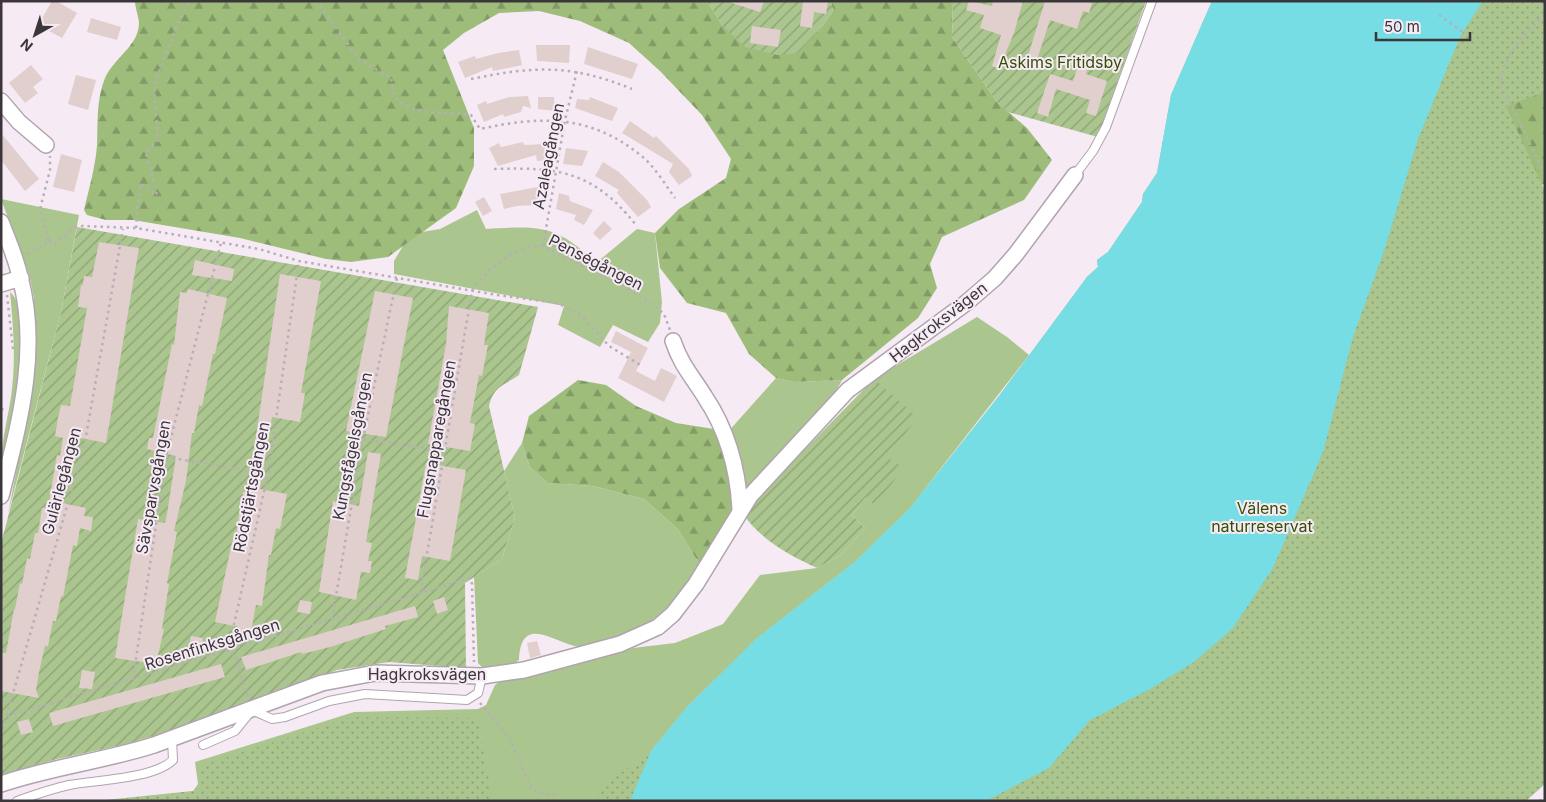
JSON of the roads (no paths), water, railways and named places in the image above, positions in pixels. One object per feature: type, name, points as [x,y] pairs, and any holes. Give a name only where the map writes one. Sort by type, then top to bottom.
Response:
[{"type":"street","points":[[1,101],[19,122],[46,146]]},
{"type":"street","name":"Hagkroksvägen","points":[[1,784],[56,767],[129,753],[252,710],[322,683],[375,672],[478,676],[524,670],[620,644],[658,627],[674,614],[696,584],[740,509],[750,496],[848,390],[966,303],[995,278],[1016,254],[1075,175]]},
{"type":"street","points":[[1,222],[21,278],[28,332],[28,364],[21,412],[2,493]]},
{"type":"street","points":[[3,284],[21,278]]},
{"type":"street","points":[[673,341],[681,363],[706,398],[727,443],[735,465],[740,509]]},
{"type":"lane","name":"Hagkroksvägen","points":[[1075,175],[1098,144],[1106,127],[1152,1]]},
{"type":"lane","points":[[204,745],[236,731],[252,710],[272,719],[285,717],[329,701],[365,694],[467,700],[474,697],[480,686],[478,676]]},
{"type":"lane","points":[[17,801],[61,787],[109,780],[156,770],[174,760],[172,739]]},
{"type":"water","points":[[1212,1],[1483,1],[1460,37],[1418,139],[1385,248],[1353,337],[1323,452],[1273,568],[1233,628],[1194,662],[1150,689],[1090,720],[1049,768],[986,801],[630,801],[651,751],[687,707],[756,639],[856,561],[910,508],[999,396],[1087,277],[1098,267],[1097,260],[1108,252],[1142,202],[1143,194],[1157,173],[1171,95]]},
{"type":"park label","name":"Askims Fritidsby","points":[[1060,62]]},
{"type":"park label","name":"Välens naturreservat","points":[[1262,517]]}]
